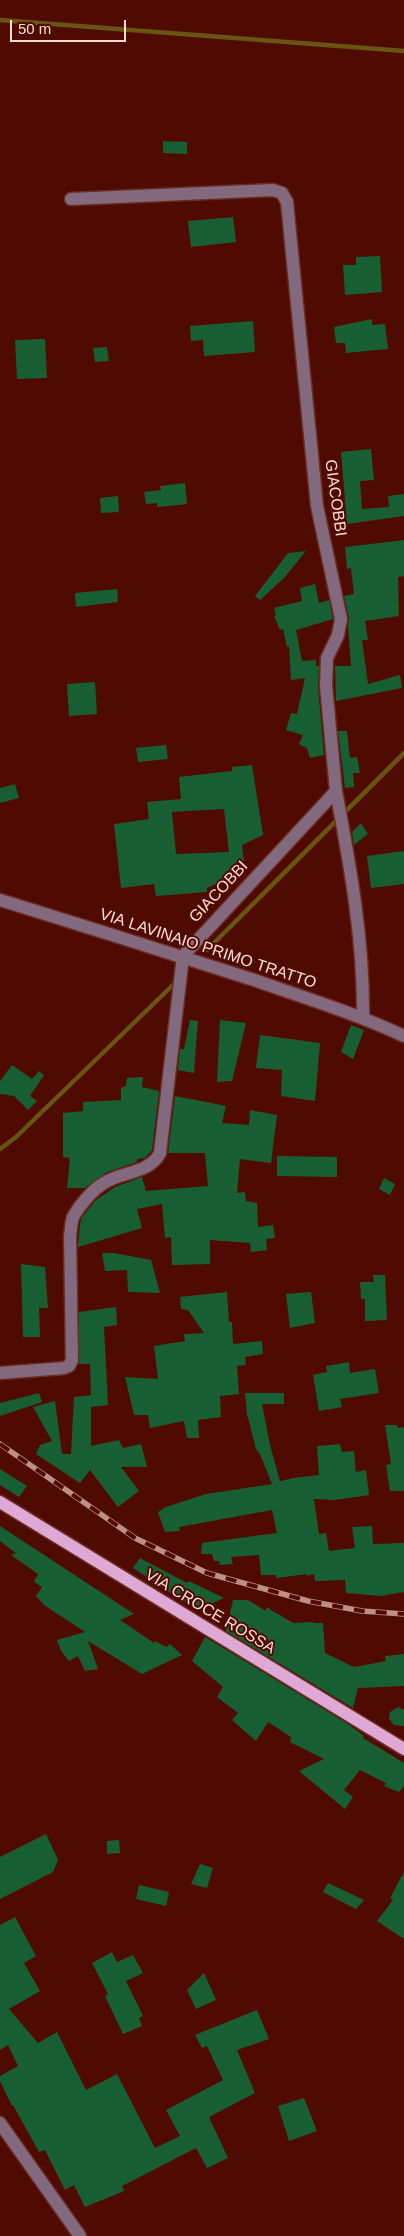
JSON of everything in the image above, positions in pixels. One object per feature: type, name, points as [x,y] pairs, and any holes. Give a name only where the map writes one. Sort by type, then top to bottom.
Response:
[{"type":"main road","name":"VIA CROCE ROSSA","points":[[0,1502],[404,1749]]},
{"type":"street","name":"GIACOBBI","points":[[71,200],[274,190],[282,193],[287,202],[317,506],[341,619],[338,635],[327,658],[326,686],[336,791],[182,956]]},
{"type":"street","points":[[336,791],[354,891],[363,989],[363,1017]]},
{"type":"street","name":"VIA LAVINAIO PRIMO TRATTO","points":[[0,900],[182,956],[363,1017],[404,1036]]},
{"type":"street","points":[[0,1373],[64,1368],[69,1366],[72,1360],[70,1236],[72,1219],[81,1205],[103,1183],[148,1166],[157,1159],[160,1153],[182,956]]},
{"type":"street","points":[[0,2123],[80,2236]]},
{"type":"building","points":[[163,141],[187,142],[187,154],[163,153]]},
{"type":"building","points":[[233,217],[236,242],[191,247],[188,221]]},
{"type":"building","points":[[380,256],[382,292],[345,295],[343,265],[356,265],[356,257]]},
{"type":"building","points":[[372,319],[372,325],[385,324],[388,349],[346,353],[345,343],[336,343],[334,327]]},
{"type":"building","points":[[253,321],[255,352],[204,356],[203,340],[191,341],[190,326]]},
{"type":"building","points":[[45,339],[47,378],[17,379],[15,340]]},
{"type":"building","points":[[107,347],[109,361],[95,362],[93,348]]},
{"type":"building","points":[[371,449],[374,480],[360,481],[362,509],[389,507],[388,496],[404,494],[404,516],[347,524],[341,452]]},
{"type":"building","points":[[185,483],[187,504],[157,507],[157,503],[146,504],[144,492],[161,490],[160,486]]},
{"type":"building","points":[[118,496],[119,512],[101,513],[100,498]]},
{"type":"building","points":[[404,540],[404,576],[398,577],[399,616],[365,621],[368,640],[362,640],[368,684],[400,675],[402,688],[336,701],[335,666],[351,666],[349,618],[344,596],[354,594],[351,568],[347,569],[345,547]]},
{"type":"building","points":[[306,551],[284,578],[260,600],[255,596],[288,553]]},
{"type":"building","points":[[315,584],[319,603],[329,600],[333,619],[296,630],[302,661],[316,660],[316,666],[319,666],[318,687],[324,755],[310,758],[307,748],[299,744],[303,735],[286,730],[291,713],[297,714],[305,678],[291,680],[289,646],[287,647],[283,629],[280,630],[274,616],[276,615],[274,608],[302,601],[300,588]]},
{"type":"building","points":[[117,589],[118,602],[76,607],[75,593]]},
{"type":"building","points":[[95,682],[97,714],[69,716],[67,684]]},
{"type":"building","points":[[338,731],[347,731],[350,758],[357,757],[360,773],[353,773],[354,787],[345,788]]},
{"type":"building","points":[[166,745],[168,759],[138,762],[136,748]]},
{"type":"building","points":[[252,765],[263,835],[242,845],[245,870],[224,876],[225,880],[207,888],[207,892],[156,896],[154,884],[121,888],[114,824],[149,819],[147,802],[181,799],[179,777],[232,771],[232,767]],"holes":[[[224,809],[229,852],[176,854],[172,812]]]},
{"type":"building","points":[[15,784],[19,798],[0,803],[0,788]]},
{"type":"building","points":[[361,823],[368,834],[354,845],[352,832]]},
{"type":"building","points":[[404,851],[404,884],[371,888],[367,856]]},
{"type":"building","points":[[190,1020],[198,1021],[194,1073],[178,1070],[180,1049],[184,1049]]},
{"type":"building","points":[[220,1020],[246,1023],[232,1081],[217,1082]]},
{"type":"building","points":[[351,1025],[364,1030],[353,1059],[341,1052]]},
{"type":"building","points":[[260,1035],[320,1043],[315,1101],[281,1096],[282,1070],[256,1068]]},
{"type":"building","points":[[12,1065],[32,1079],[39,1071],[44,1075],[30,1096],[37,1101],[28,1110],[14,1096],[0,1094],[0,1081]]},
{"type":"building","points":[[143,1077],[142,1087],[159,1091],[152,1150],[145,1158],[137,1159],[137,1162],[107,1172],[85,1188],[67,1188],[70,1158],[63,1157],[63,1113],[83,1111],[83,1102],[121,1100],[121,1088],[126,1086],[127,1078]]},
{"type":"building","points":[[175,1096],[226,1106],[222,1123],[249,1125],[250,1110],[277,1115],[271,1163],[240,1159],[237,1193],[245,1192],[246,1201],[257,1203],[258,1227],[273,1225],[275,1238],[266,1239],[267,1250],[251,1252],[250,1243],[210,1240],[210,1264],[172,1265],[171,1237],[165,1238],[162,1204],[137,1209],[142,1228],[78,1247],[82,1217],[96,1200],[115,1187],[142,1177],[146,1191],[208,1186],[205,1153],[168,1153]]},
{"type":"building","points":[[277,1156],[337,1157],[337,1177],[277,1176]]},
{"type":"building","points":[[384,1178],[395,1184],[390,1195],[379,1189]]},
{"type":"building","points":[[102,1253],[114,1253],[151,1260],[160,1293],[128,1292],[127,1270],[105,1271]]},
{"type":"building","points":[[21,1264],[45,1267],[48,1308],[39,1308],[40,1337],[23,1337]]},
{"type":"building","points":[[373,1275],[385,1275],[387,1320],[365,1321],[365,1299],[361,1299],[360,1282],[374,1282]]},
{"type":"building","points":[[227,1292],[229,1322],[232,1322],[233,1344],[262,1341],[263,1354],[245,1357],[246,1365],[237,1366],[239,1394],[220,1396],[221,1417],[198,1420],[199,1438],[187,1438],[184,1421],[150,1428],[148,1415],[134,1415],[125,1377],[158,1379],[154,1346],[185,1341],[184,1334],[204,1333],[188,1310],[181,1309],[180,1297]]},
{"type":"building","points":[[311,1292],[315,1323],[290,1328],[286,1294]]},
{"type":"building","points":[[116,1307],[117,1325],[104,1327],[108,1405],[91,1407],[91,1446],[119,1440],[123,1448],[141,1444],[147,1467],[121,1467],[139,1491],[118,1507],[90,1470],[80,1483],[36,1454],[40,1445],[52,1441],[33,1407],[55,1401],[62,1454],[71,1454],[74,1397],[91,1395],[90,1364],[79,1364],[79,1312]]},
{"type":"building","points":[[349,1362],[350,1373],[375,1369],[379,1393],[340,1399],[342,1407],[319,1411],[313,1375],[327,1372],[326,1366]]},
{"type":"building","points":[[39,1393],[42,1402],[0,1416],[0,1403]]},
{"type":"building","points":[[245,1393],[284,1393],[284,1404],[262,1404],[270,1445],[280,1481],[277,1482],[319,1475],[317,1446],[340,1444],[342,1452],[354,1451],[356,1472],[366,1470],[369,1495],[335,1500],[314,1499],[319,1534],[326,1533],[329,1551],[355,1548],[352,1527],[372,1526],[373,1544],[404,1543],[404,1592],[380,1596],[346,1593],[345,1580],[315,1581],[314,1574],[276,1578],[276,1575],[261,1575],[259,1555],[231,1557],[233,1564],[220,1565],[219,1561],[214,1561],[212,1554],[201,1554],[202,1543],[277,1533],[272,1510],[179,1527],[180,1531],[165,1532],[158,1512],[166,1507],[206,1494],[272,1484],[260,1454],[256,1449],[247,1414]]},
{"type":"building","points":[[385,1425],[397,1425],[398,1428],[404,1427],[404,1491],[390,1491],[386,1465],[391,1464]]},
{"type":"building","points":[[0,1469],[27,1486],[19,1497],[0,1485]]},
{"type":"building","points":[[0,1526],[134,1614],[120,1620],[154,1643],[155,1641],[166,1647],[170,1644],[182,1655],[142,1674],[88,1641],[98,1669],[85,1671],[78,1656],[69,1661],[61,1651],[57,1640],[85,1632],[44,1605],[36,1596],[42,1587],[34,1582],[38,1574],[11,1555],[16,1553],[0,1541]]},
{"type":"building","points":[[140,1558],[187,1583],[189,1581],[224,1598],[197,1610],[133,1568]]},
{"type":"building","points":[[233,1600],[248,1600],[266,1611],[266,1607],[293,1623],[323,1623],[325,1653],[354,1667],[386,1661],[385,1656],[404,1654],[404,1686],[358,1688],[353,1708],[226,1631]]},
{"type":"building","points":[[205,1637],[348,1724],[364,1736],[363,1738],[404,1763],[404,1786],[399,1792],[384,1786],[386,1783],[360,1770],[344,1790],[353,1797],[345,1809],[299,1771],[324,1759],[290,1742],[291,1737],[268,1722],[256,1741],[232,1720],[238,1713],[217,1697],[223,1687],[192,1661]]},
{"type":"building","points":[[398,1707],[404,1710],[404,1726],[394,1725],[389,1719],[390,1712]]},
{"type":"building","points":[[46,1834],[58,1860],[53,1872],[0,1899],[0,1857]]},
{"type":"building","points":[[119,1840],[120,1853],[107,1854],[107,1841]]},
{"type":"building","points":[[200,1864],[213,1868],[207,1888],[191,1884]]},
{"type":"building","points":[[404,1872],[404,1939],[377,1921],[393,1900],[390,1898]]},
{"type":"building","points":[[328,1883],[364,1900],[356,1909],[323,1892]]},
{"type":"building","points":[[139,1885],[169,1892],[166,1906],[136,1899]]},
{"type":"building","points":[[15,1917],[36,1956],[24,1963],[40,1991],[9,2009],[38,2043],[57,2032],[86,2090],[117,2074],[155,2148],[180,2136],[166,2110],[223,2080],[207,2046],[202,2048],[195,2035],[257,2010],[269,2039],[237,2050],[255,2093],[209,2117],[228,2158],[207,2168],[196,2148],[122,2186],[124,2191],[85,2207],[74,2185],[65,2190],[45,2150],[39,2152],[12,2106],[0,2081],[0,2076],[18,2066],[8,2045],[0,2050],[0,1925]]},
{"type":"building","points":[[112,1952],[117,1962],[133,1955],[143,1973],[126,1981],[143,2016],[139,2018],[142,2026],[123,2034],[105,1996],[108,1994],[92,1963]]},
{"type":"building","points":[[204,1973],[216,2000],[196,2009],[187,1990]]},
{"type":"building","points":[[304,2098],[317,2131],[289,2141],[278,2106]]},
{"type":"waterway","points":[[0,20],[404,51]]},
{"type":"waterway","points":[[207,950],[404,753]]},
{"type":"waterway","points":[[0,1149],[16,1137],[173,985]]},
{"type":"railway","points":[[0,1444],[135,1538],[207,1573],[308,1601],[362,1611],[404,1614]]}]
